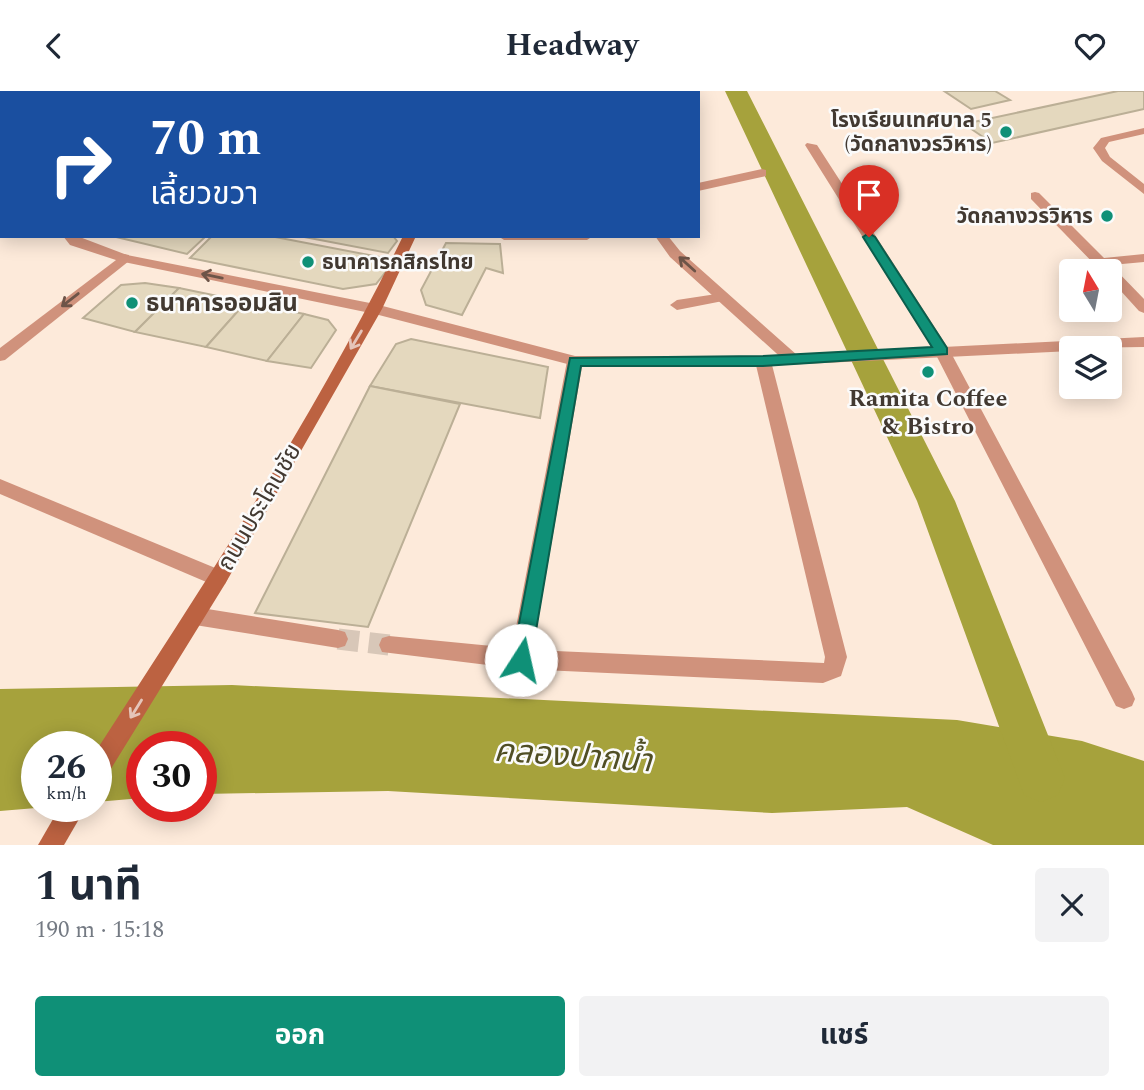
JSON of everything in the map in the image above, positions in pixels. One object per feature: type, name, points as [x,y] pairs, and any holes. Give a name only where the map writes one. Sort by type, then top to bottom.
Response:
[{"type":"main road","name":"ถนนประโคนชัย","points":[[112,747],[218,578],[375,309],[409,238]]},
{"type":"main road","points":[[50,845],[65,822]]},
{"type":"street","points":[[1144,131],[1105,140],[1099,148],[1106,159],[1144,190]]},
{"type":"street","points":[[811,145],[942,351],[1124,699]]},
{"type":"street","points":[[700,187],[762,173]]},
{"type":"street","points":[[1035,196],[1098,259]]},
{"type":"street","points":[[71,238],[75,242],[124,258],[375,309],[575,361],[763,361],[1144,342]]},
{"type":"street","points":[[663,238],[676,254],[792,359]]},
{"type":"street","points":[[0,356],[124,258]]},
{"type":"street","points":[[1122,264],[1144,258]]},
{"type":"street","points":[[1122,284],[1144,308]]},
{"type":"street","points":[[677,305],[723,297]]},
{"type":"street","points":[[521,660],[575,361]]},
{"type":"street","points":[[389,645],[521,660],[823,673],[833,669],[836,657],[763,361]]},
{"type":"street","points":[[0,486],[218,578]]},
{"type":"street","points":[[195,616],[338,639]]},
{"type":"water","name":"คลองปากน้ำ","points":[[232,685],[957,720],[1082,741],[1144,761],[1144,845],[993,845],[907,807],[772,813],[388,791],[217,794],[217,731],[126,731],[126,799],[112,801],[112,731],[21,731],[21,809],[0,811],[0,689]]},
{"type":"building","points":[[944,91],[995,91],[1010,100],[971,109]]},
{"type":"building","points":[[1118,91],[1144,91],[1144,109],[992,143],[964,124]]},
{"type":"building","points":[[120,238],[204,238],[187,254]]},
{"type":"building","points":[[210,238],[280,238],[395,260],[376,284],[343,289],[190,258]]},
{"type":"building","points":[[309,238],[395,238],[397,241],[388,253]]},
{"type":"building","points":[[446,243],[500,244],[503,273],[486,268],[462,315],[426,305],[421,290]]},
{"type":"building","name":"ธนาคารออมสิน","points":[[145,283],[179,288],[135,332],[83,318],[121,285]]},
{"type":"building","points":[[179,288],[246,302],[206,347],[135,332]]},
{"type":"building","points":[[246,302],[304,314],[267,361],[206,347]]},
{"type":"building","points":[[304,314],[328,320],[336,330],[311,368],[267,361]]},
{"type":"building","points":[[411,339],[548,367],[540,418],[370,386],[396,344]]},
{"type":"building","points":[[370,386],[460,404],[368,627],[255,613]]},
{"type":"waterway","points":[[736,91],[936,501],[1041,778]]},
{"type":"tunnel","points":[[338,639],[389,645]]},
{"type":"place","name":"โรงเรียนเทศบาล 5 (วัดกลางวรวิหาร)","points":[[1006,132]]},
{"type":"place","name":"วัดกลางวรวิหาร","points":[[1107,216]]},
{"type":"place","name":"ธนาคารกสิกรไทย","points":[[308,262]]},
{"type":"place","name":"ธนาคารออมสิน","points":[[132,303]]},
{"type":"place","name":"Ramita Coffee & Bistro","points":[[928,372]]},
{"type":"route","points":[[521,660],[575,361],[763,361],[942,351],[869,237]]}]
